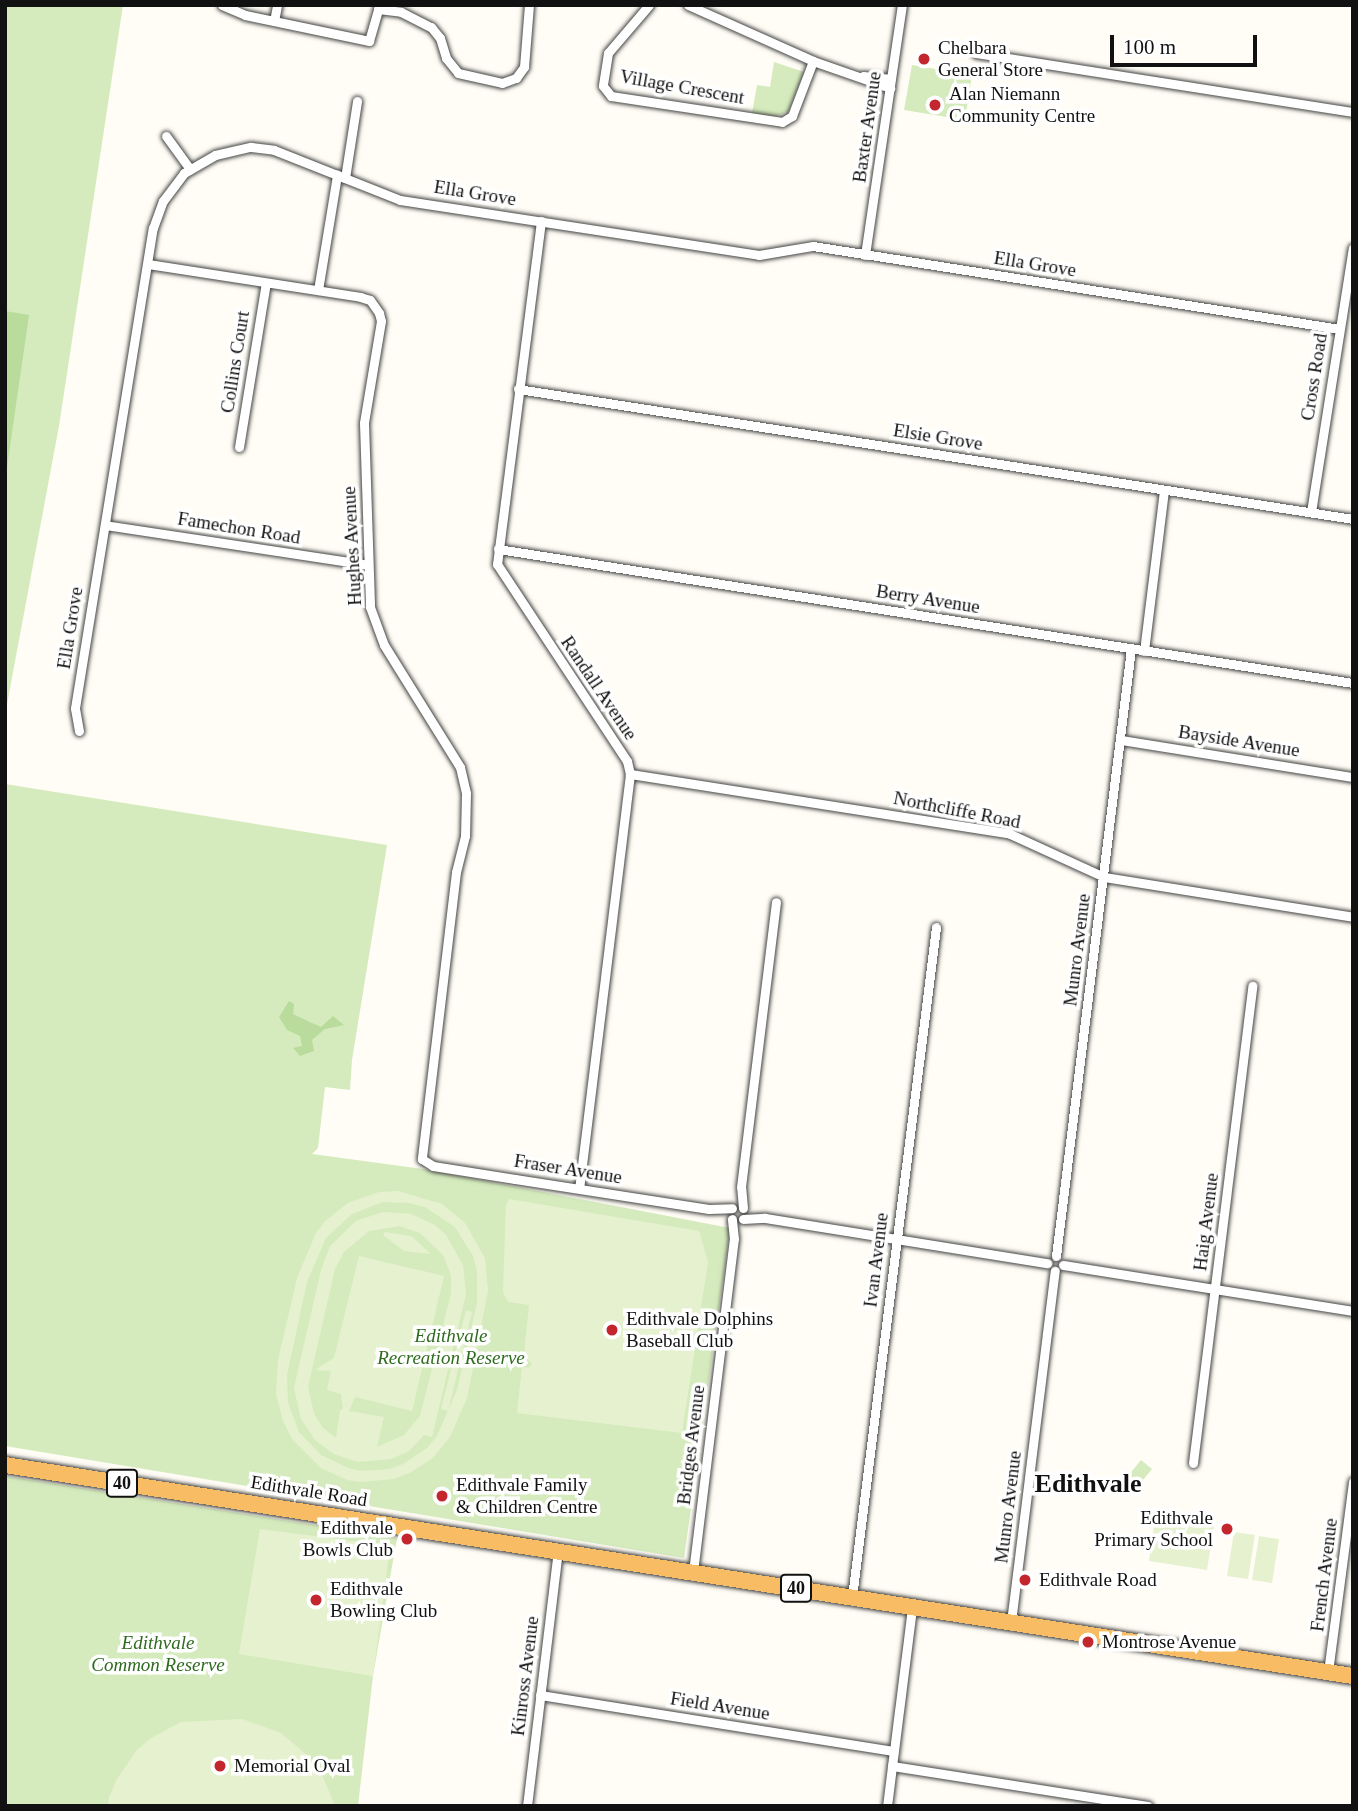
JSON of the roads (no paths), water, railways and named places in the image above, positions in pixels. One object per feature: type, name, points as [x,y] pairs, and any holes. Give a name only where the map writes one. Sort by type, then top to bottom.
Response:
[{"type":"highway","name":"Edithvale Road","points":[[5,1465],[1353,1676]]},
{"type":"street","points":[[222,5],[240,14],[369,41],[379,7],[401,12],[431,27],[440,38],[446,58],[458,73],[502,83],[516,78],[524,67],[529,5]]},
{"type":"street","points":[[274,21],[277,5]]},
{"type":"street","name":"Village Crescent","points":[[649,5],[608,53],[603,86],[611,96],[782,122],[792,116],[813,61]]},
{"type":"street","points":[[688,5],[813,61],[851,74],[891,83]]},
{"type":"street","name":"Baxter Avenue","points":[[865,255],[902,5]]},
{"type":"street","points":[[976,53],[1353,112]]},
{"type":"street","points":[[318,290],[357,101]]},
{"type":"street","points":[[166,136],[190,169]]},
{"type":"street","name":"Ella Grove","points":[[79,731],[75,708],[153,228],[163,201],[190,169],[215,155],[251,147],[274,150],[400,200],[759,255],[813,246],[1340,329]]},
{"type":"street","name":"Randall Avenue","points":[[541,221],[496,564],[627,761],[630,774]]},
{"type":"street","name":"Cross Road","points":[[1311,512],[1353,248]]},
{"type":"street","name":"Hughes Avenue","points":[[148,264],[370,300],[381,321],[364,422],[370,607],[384,645],[455,758],[466,793],[465,836],[455,876],[423,1160]]},
{"type":"street","name":"Collins Court","points":[[239,447],[266,283]]},
{"type":"street","name":"Elsie Grove","points":[[518,389],[1353,519]]},
{"type":"street","points":[[1144,650],[1164,490]]},
{"type":"street","name":"Famechon Road","points":[[105,525],[368,565]]},
{"type":"street","name":"Berry Avenue","points":[[498,549],[1353,683]]},
{"type":"street","name":"Munro Avenue","points":[[1056,1256],[1131,649]]},
{"type":"street","name":"Bayside Avenue","points":[[1121,740],[1353,777]]},
{"type":"street","points":[[579,1188],[630,774]]},
{"type":"street","name":"Northcliffe Road","points":[[630,774],[1008,833],[1104,877],[1353,917]]},
{"type":"street","name":"Bridges Avenue","points":[[692,1572],[776,902]]},
{"type":"street","name":"Ivan Avenue","points":[[852,1597],[936,927]]},
{"type":"street","name":"Haig Avenue","points":[[1193,1463],[1252,986]]},
{"type":"street","name":"Fraser Avenue","points":[[423,1160],[433,1166],[1047,1263]]},
{"type":"street","points":[[1063,1265],[1061,1257],[1056,1256],[1051,1256],[1047,1263],[1049,1269],[1055,1271],[1063,1265],[1353,1311]]},
{"type":"street","name":"Munro Avenue","points":[[1011,1622],[1055,1271]]},
{"type":"street","name":"French Avenue","points":[[1328,1672],[1353,1482]]},
{"type":"street","name":"Kinross Avenue","points":[[527,1806],[558,1551]]},
{"type":"street","points":[[887,1806],[912,1606]]},
{"type":"street","name":"Field Avenue","points":[[540,1695],[894,1751]]},
{"type":"street","points":[[892,1766],[1148,1806]]},
{"type":"place","name":"Chelbara General Store","points":[[924,59]]},
{"type":"place","name":"Alan Niemann Community Centre","points":[[935,105]]},
{"type":"place","name":"Edithvale Dolphins Baseball Club","points":[[612,1330]]},
{"type":"place","name":"Edithvale Family & Children Centre","points":[[442,1496]]},
{"type":"place","name":"Edithvale Primary School","points":[[1227,1529]]},
{"type":"place","name":"Edithvale Bowls Club","points":[[407,1539]]},
{"type":"place","name":"Edithvale Road","points":[[1025,1580]]},
{"type":"place","name":"Edithvale Bowling Club","points":[[316,1600]]},
{"type":"place","name":"Montrose Avenue","points":[[1088,1642]]},
{"type":"place","name":"Memorial Oval","points":[[220,1766]]},
{"type":"district","name":"Edithvale","points":[[1088,1484]]},
{"type":"park label","name":"Edithvale Recreation Reserve","points":[[451,1347]]},
{"type":"park label","name":"Edithvale Common Reserve","points":[[158,1654]]}]
